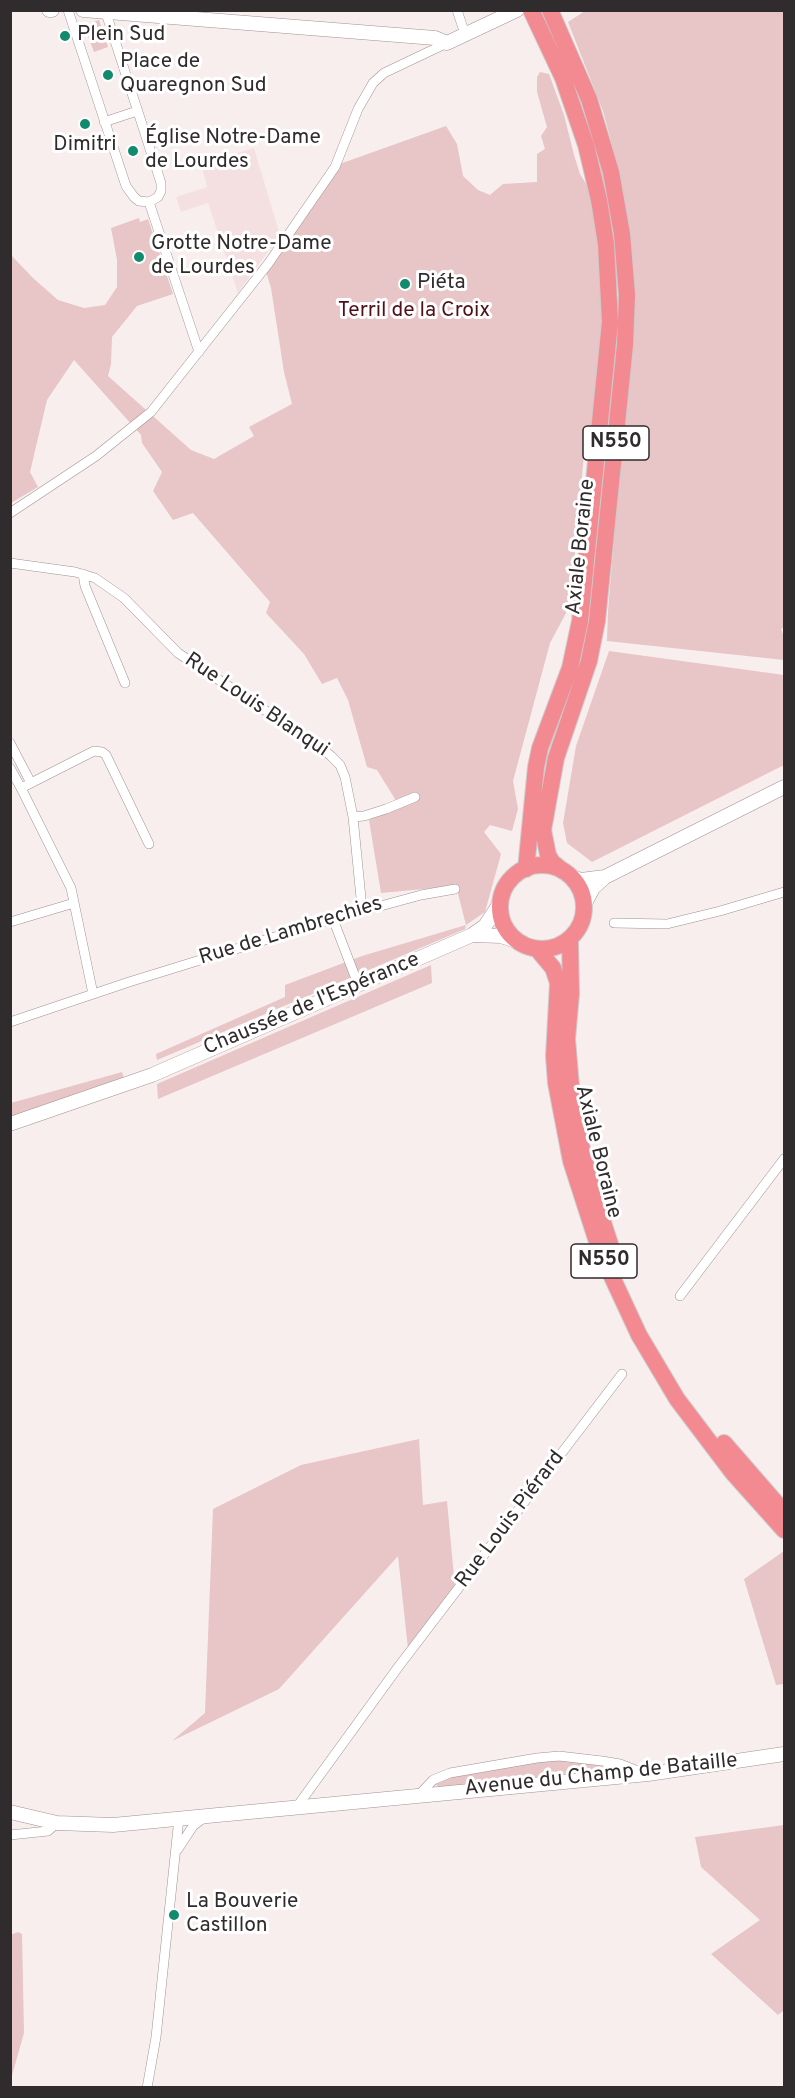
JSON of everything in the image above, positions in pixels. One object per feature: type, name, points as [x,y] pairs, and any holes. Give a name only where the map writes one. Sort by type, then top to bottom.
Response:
[{"type":"highway","name":"Axiale Boraine","points":[[551,12],[589,99],[611,172],[622,234],[627,296],[625,345],[597,621],[589,661],[556,758],[543,830],[548,855],[552,862],[566,873]]},
{"type":"highway","name":"Axiale Boraine","points":[[526,869],[536,766],[540,748],[570,668],[580,621],[610,322],[606,244],[594,177],[586,145],[563,78],[534,16]]},
{"type":"highway","points":[[566,873],[546,865],[526,869],[507,884],[500,903],[503,923],[519,942],[537,949],[554,948],[570,939]]},
{"type":"highway","name":"N550","points":[[566,873],[581,891],[584,905],[581,924],[570,939]]},
{"type":"highway","name":"Axiale Boraine","points":[[570,939],[571,994],[567,1039],[569,1079],[583,1154],[608,1240],[622,1275],[669,1368],[689,1399],[718,1437],[784,1512]]},
{"type":"highway","name":"Axiale Boraine","points":[[537,949],[553,968],[558,983],[554,1056],[556,1083],[571,1161],[600,1251],[639,1335],[677,1399],[733,1473],[784,1530]]},
{"type":"street","points":[[68,10],[104,122],[131,194],[139,201],[149,202],[158,197],[161,183],[106,13]]},
{"type":"street","points":[[83,10],[435,38],[447,43]]},
{"type":"street","points":[[457,10],[465,34]]},
{"type":"street","points":[[10,513],[96,456],[133,429],[151,412],[267,264],[335,167],[358,109],[373,83],[384,73],[517,10]]},
{"type":"street","points":[[104,122],[137,111]]},
{"type":"street","points":[[149,202],[200,352]]},
{"type":"street","name":"Rue Louis Blanqui","points":[[10,563],[83,574],[95,578],[124,598],[177,653],[321,747],[340,765],[348,788],[353,817],[361,898],[352,913]]},
{"type":"street","points":[[83,574],[85,586],[125,683]]},
{"type":"street","points":[[10,743],[31,783]]},
{"type":"street","points":[[21,788],[94,751],[102,752],[106,755],[149,844]]},
{"type":"street","points":[[20,762],[10,768],[71,888],[93,994]]},
{"type":"street","points":[[584,905],[593,888],[605,877],[784,787]]},
{"type":"street","points":[[353,817],[375,812],[415,797]]},
{"type":"street","points":[[566,873],[581,880],[605,877]]},
{"type":"street","name":"Rue de Lambrechies","points":[[10,1022],[129,982],[352,913],[421,895],[455,889]]},
{"type":"street","points":[[614,923],[667,924],[784,892]]},
{"type":"street","points":[[10,922],[74,903]]},
{"type":"street","points":[[472,935],[488,922],[500,903]]},
{"type":"street","points":[[333,919],[360,985]]},
{"type":"street","points":[[472,935],[501,936],[519,942]]},
{"type":"street","name":"Chaussée de l'Espérance","points":[[10,1124],[152,1075],[472,935]]},
{"type":"street","points":[[680,1296],[784,1159]]},
{"type":"street","name":"Rue Louis Piérard","points":[[296,1808],[399,1666],[622,1374]]},
{"type":"street","name":"Avenue du Champ de Bataille","points":[[10,1812],[57,1823],[97,1826],[648,1774],[784,1754]]},
{"type":"street","points":[[418,1796],[433,1780],[450,1773],[537,1758],[559,1756],[602,1761],[620,1764],[648,1774]]},
{"type":"street","points":[[174,1859],[186,1835],[205,1817]]},
{"type":"street","points":[[183,1818],[186,1835]]},
{"type":"street","points":[[147,2088],[156,2037],[174,1859],[183,1818]]},
{"type":"street","points":[[10,1835],[48,1831],[57,1823]]},
{"type":"shaded area","points":[[254,148],[280,235],[238,293],[208,203],[181,212],[176,197],[207,187],[201,164]]},
{"type":"green space","points":[[585,11],[784,11],[784,627],[781,629],[784,637],[784,660],[607,641],[625,405],[622,196],[615,156],[603,111],[568,22]]},
{"type":"green space","points":[[99,20],[108,47],[94,52],[84,25]]},
{"type":"green space","name":"Terril de la Croix","points":[[540,72],[549,74],[564,115],[580,174],[588,187],[601,245],[605,317],[592,448],[584,454],[572,586],[566,613],[550,643],[513,781],[518,809],[512,831],[490,825],[484,832],[501,854],[485,912],[466,925],[456,886],[381,893],[369,820],[400,807],[377,770],[367,767],[348,700],[337,678],[322,684],[304,654],[266,613],[270,602],[193,513],[173,520],[153,491],[162,472],[142,443],[141,435],[74,360],[47,400],[30,472],[38,487],[11,503],[10,254],[58,300],[84,308],[105,305],[117,287],[117,260],[111,228],[139,218],[140,222],[148,219],[173,294],[137,306],[112,337],[108,376],[191,450],[214,459],[254,436],[249,427],[292,404],[284,372],[271,288],[264,265],[334,166],[446,126],[457,144],[463,176],[478,190],[490,195],[503,184],[537,182],[537,154],[545,149],[541,136],[547,127],[537,92],[537,77]]},
{"type":"green space","points":[[609,651],[784,675],[784,765],[592,862],[567,843],[563,823],[576,746]]},
{"type":"green space","points":[[466,925],[465,929],[157,1060],[156,1054],[285,997],[285,985],[362,956]]},
{"type":"green space","points":[[431,965],[432,983],[158,1099],[157,1084]]},
{"type":"green space","points":[[122,1072],[124,1078],[11,1118],[11,1103]]},
{"type":"green space","points":[[419,1439],[423,1505],[447,1501],[455,1588],[408,1649],[398,1556],[279,1689],[172,1741],[205,1713],[213,1509],[301,1465]]},
{"type":"green space","points":[[784,1551],[784,1684],[776,1685],[744,1579]]},
{"type":"green space","points":[[558,1758],[619,1768],[619,1771],[443,1789],[436,1785],[439,1778]]},
{"type":"green space","points":[[784,1825],[784,2010],[778,2015],[711,1954],[760,1920],[701,1867],[695,1837]]},
{"type":"green space","points":[[18,1932],[22,1934],[24,2033],[11,2079],[10,1935]]},
{"type":"place","name":"Plein Sud","points":[[65,36]]},
{"type":"place","name":"Place de Quaregnon Sud","points":[[108,75]]},
{"type":"place","name":"Dimitri","points":[[85,124]]},
{"type":"place","name":"Église Notre-Dame de Lourdes","points":[[133,151]]},
{"type":"place","name":"Grotte Notre-Dame de Lourdes","points":[[139,257]]},
{"type":"place","name":"Piéta","points":[[405,284]]},
{"type":"place","name":"La Bouverie Castillon","points":[[174,1915]]}]
